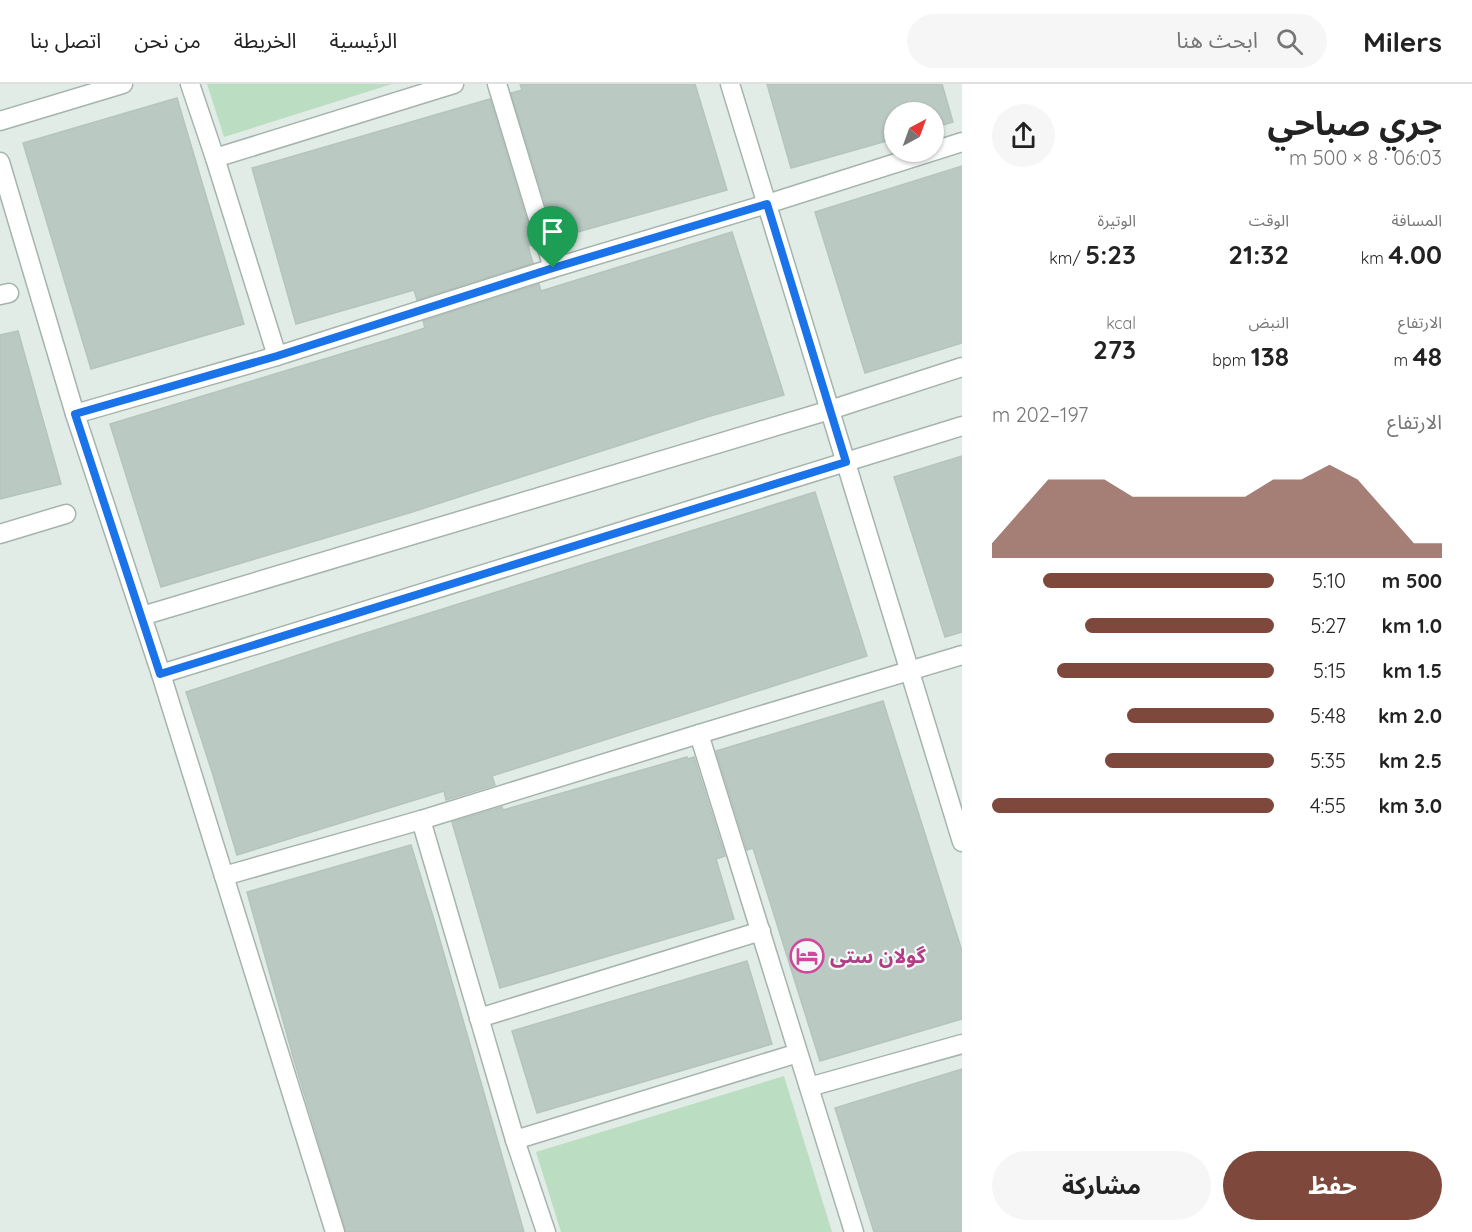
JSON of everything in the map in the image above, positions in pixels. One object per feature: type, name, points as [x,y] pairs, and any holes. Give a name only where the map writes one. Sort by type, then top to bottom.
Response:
[{"type":"street","points":[[0,121],[123,84]]},
{"type":"street","points":[[190,84],[277,356]]},
{"type":"street","points":[[215,158],[454,84]]},
{"type":"street","points":[[497,84],[553,268]]},
{"type":"street","points":[[730,84],[962,842]]},
{"type":"street","points":[[75,414],[277,356],[962,142]]},
{"type":"street","points":[[0,162],[75,414],[142,616],[335,1232]]},
{"type":"street","points":[[142,616],[830,410],[962,367]]},
{"type":"street","points":[[160,674],[962,426]]},
{"type":"street","points":[[0,534],[66,514]]},
{"type":"street","points":[[224,876],[421,820],[962,655]]},
{"type":"street","points":[[699,734],[854,1232]]},
{"type":"street","points":[[421,820],[515,1140],[546,1232]]},
{"type":"street","points":[[479,1018],[761,931]]},
{"type":"street","points":[[809,1087],[962,1044]]},
{"type":"street","points":[[515,1140],[798,1053]]},
{"type":"green space","points":[[207,84],[392,84],[224,137]]},
{"type":"green space","points":[[784,1076],[832,1232],[561,1232],[536,1152]]},
{"type":"building","points":[[520,84],[695,84],[727,190],[556,238],[511,93],[522,90]]},
{"type":"building","points":[[767,84],[942,84],[953,122],[944,125],[944,102],[884,102],[884,142],[791,168]]},
{"type":"building","points":[[177,98],[244,324],[91,369],[23,143]]},
{"type":"building","points":[[490,99],[534,244],[528,246],[533,263],[417,300],[414,290],[296,324],[252,168]]},
{"type":"building","points":[[962,166],[962,343],[865,373],[815,212]]},
{"type":"building","points":[[732,232],[784,395],[707,417],[409,513],[161,587],[110,424],[425,328],[423,321],[539,284],[541,291]]},
{"type":"building","points":[[18,331],[61,484],[0,499],[0,335]]},
{"type":"building","points":[[962,456],[962,632],[945,637],[894,477]]},
{"type":"building","points":[[815,492],[867,656],[492,776],[495,785],[446,800],[444,791],[237,855],[186,692]]},
{"type":"building","points":[[883,701],[962,951],[962,1019],[820,1061],[753,848],[747,850],[716,751]]},
{"type":"building","points":[[687,757],[688,759],[694,757],[725,856],[716,859],[734,919],[500,988],[452,822],[502,807],[503,810]]},
{"type":"building","points":[[411,845],[524,1232],[346,1232],[294,1060],[247,892]]},
{"type":"building","points":[[747,961],[772,1044],[537,1113],[512,1031]]},
{"type":"building","points":[[962,1069],[962,1232],[874,1232],[835,1108]]},
{"type":"place","name":"گولان ستی","points":[[807,956]]},
{"type":"route","points":[[767,204],[846,462],[160,674],[75,414],[277,356],[553,268],[767,204]]}]
